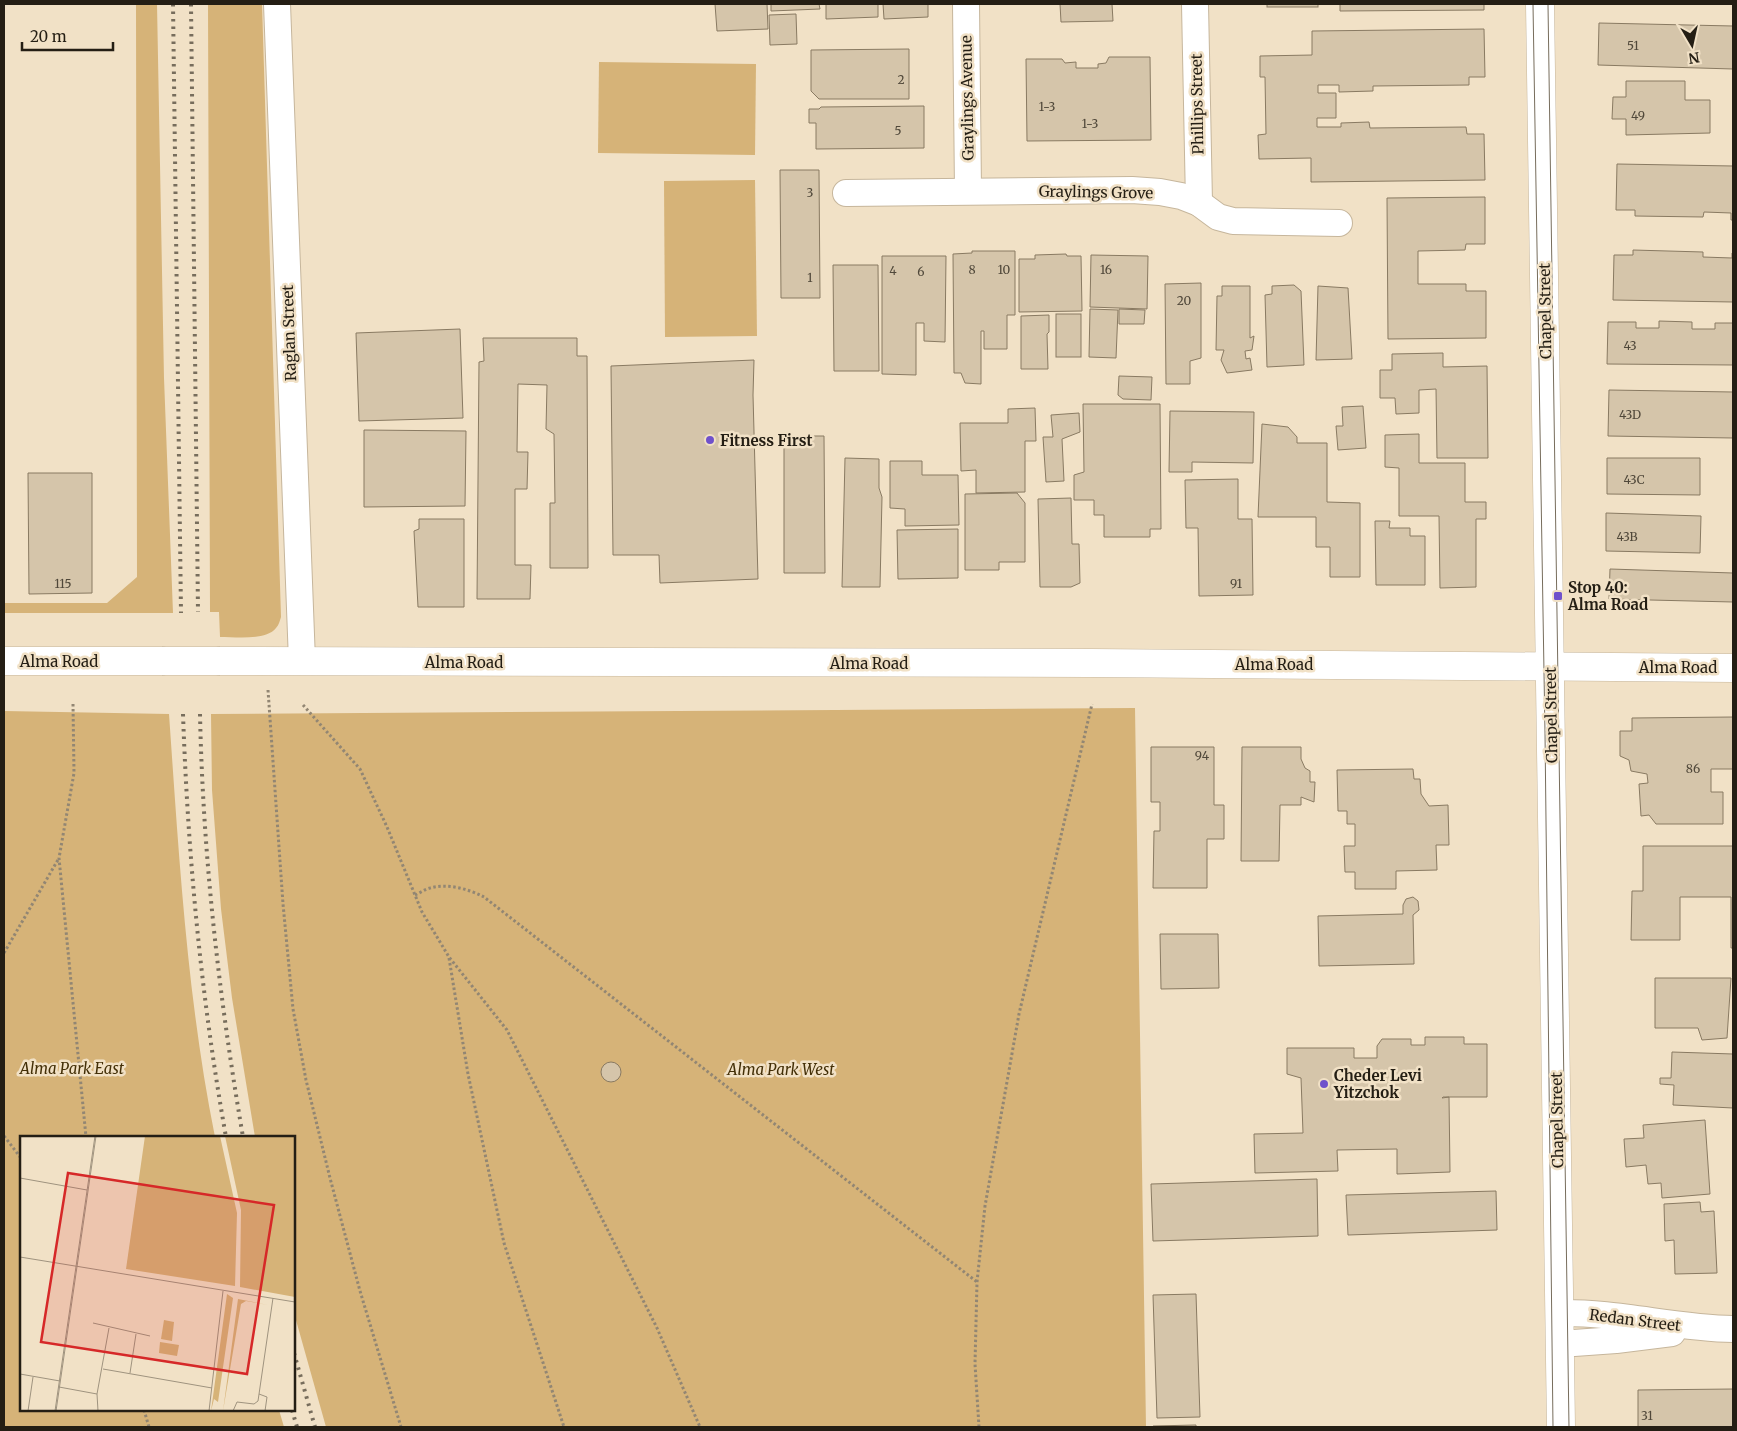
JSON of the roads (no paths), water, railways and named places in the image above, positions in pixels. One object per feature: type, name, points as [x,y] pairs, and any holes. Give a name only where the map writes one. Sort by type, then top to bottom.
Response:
[{"type":"street","name":"Raglan Street","points":[[277,4],[302,661]]},
{"type":"street","name":"Graylings Avenue","points":[[966,4],[968,192]]},
{"type":"street","name":"Phillips Street","points":[[1195,4],[1199,204]]},
{"type":"street","name":"Chapel Street","points":[[1540,4],[1561,1427]]},
{"type":"street","name":"Graylings Grove","points":[[846,193],[1132,190],[1182,196],[1199,204],[1218,217],[1233,221],[1339,223]]},
{"type":"street","name":"Alma Road","points":[[4,661],[1102,663],[1733,668]]},
{"type":"street","name":"Redan Street","points":[[1559,1313],[1600,1314],[1722,1329]]},
{"type":"street","name":"Redan Street","points":[[1560,1344],[1722,1329]]},
{"type":"tram line","points":[[1533,4],[1545,733],[1553,1427]]},
{"type":"tram line","points":[[1548,4],[1569,1427]]},
{"type":"railway","points":[[173,4],[181,613]]},
{"type":"railway","points":[[191,4],[198,612]]},
{"type":"railway","points":[[183,714],[188,821],[197,927],[209,1032],[226,1136]]},
{"type":"railway","points":[[200,714],[205,821],[214,927],[234,1084],[243,1136]]},
{"type":"railway","points":[[295,1357],[315,1427]]},
{"type":"railway","points":[[292,1411],[297,1427]]},
{"type":"place","name":"Fitness First","points":[[710,440]]},
{"type":"place","name":"Stop 40: Alma Road","points":[[1558,596]]},
{"type":"place","name":"Cheder Levi Yitzchok","points":[[1324,1084]]},
{"type":"park label","name":"Alma Park East","points":[[72,1068]]},
{"type":"park label","name":"Alma Park West","points":[[781,1069]]}]
